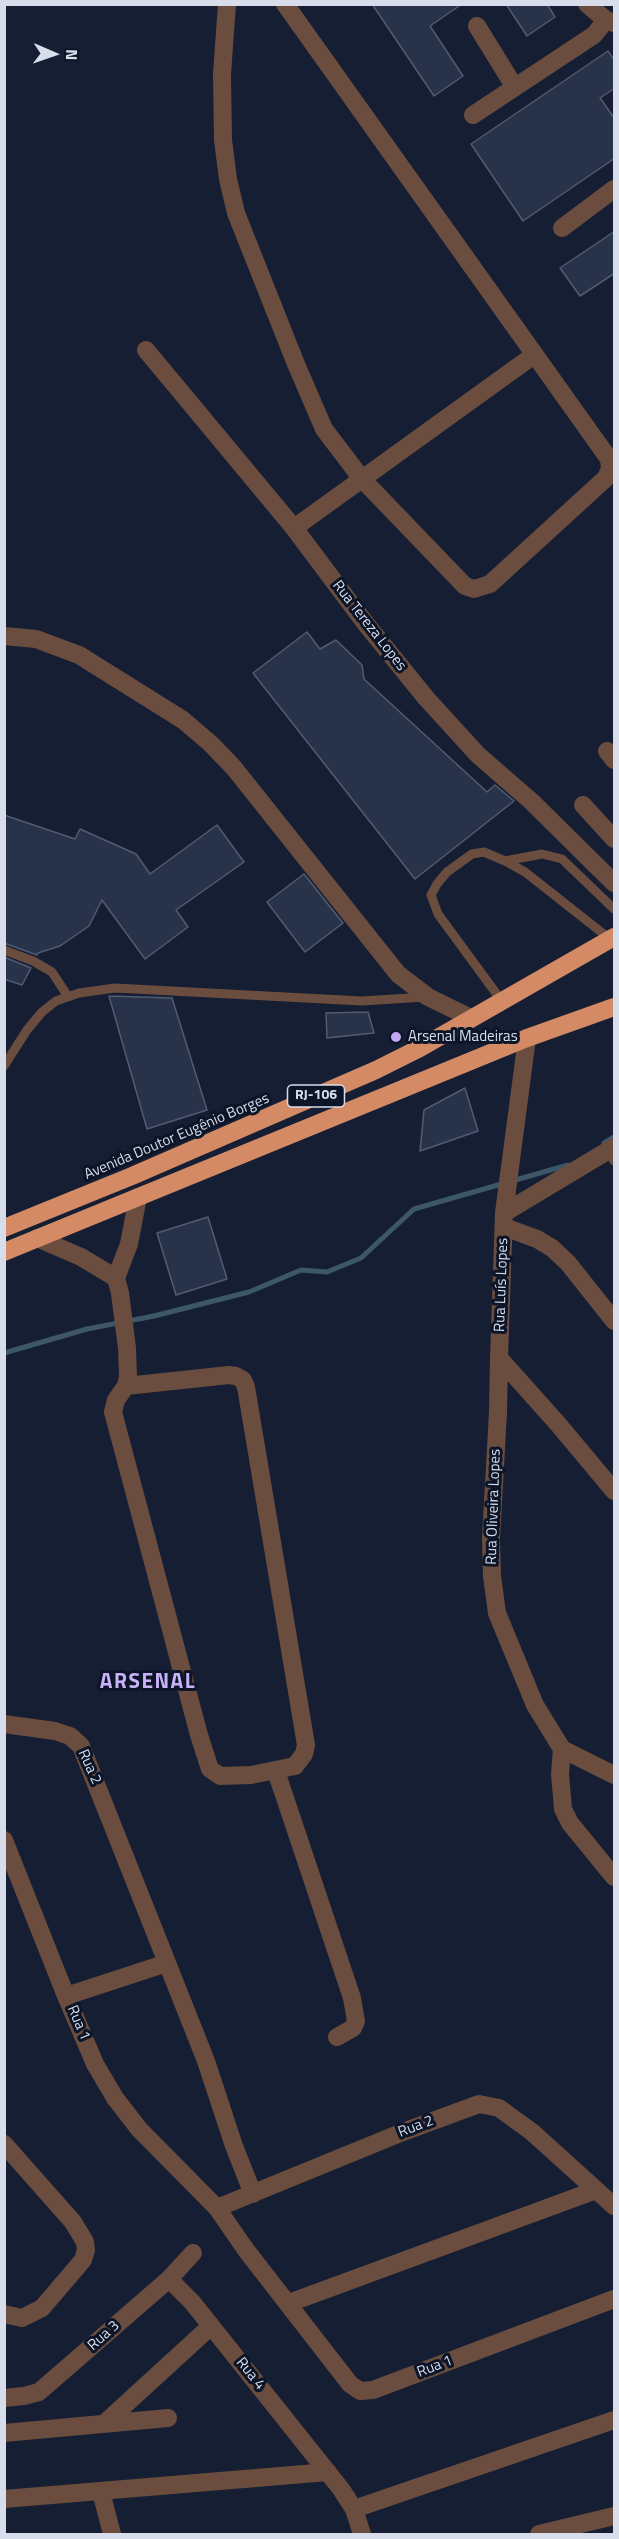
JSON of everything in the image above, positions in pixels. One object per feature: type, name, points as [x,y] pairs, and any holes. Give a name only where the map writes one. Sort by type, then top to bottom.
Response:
[{"type":"highway","name":"Avenida Doutor Eugênio Borges","points":[[4,1228],[143,1171],[376,1070],[612,938]]},
{"type":"highway","name":"RJ-106","points":[[4,1252],[527,1038],[615,1007]]},
{"type":"street","points":[[227,4],[222,74],[223,140],[228,179],[236,213],[324,429],[362,479],[465,586],[474,589],[490,584],[598,485],[610,470],[609,459],[285,4]]},
{"type":"street","points":[[473,115],[594,35],[610,21],[587,4]]},
{"type":"street","points":[[477,26],[514,86]]},
{"type":"street","points":[[562,228],[615,189]]},
{"type":"street","name":"Rua Tereza Lopes","points":[[146,350],[294,528],[366,624],[426,698],[478,755],[531,801],[615,883]]},
{"type":"street","points":[[294,528],[534,355]]},
{"type":"street","points":[[4,636],[36,639],[79,655],[183,720],[234,768],[398,974],[428,997],[471,1018]]},
{"type":"street","points":[[583,805],[607,834],[615,839]]},
{"type":"street","name":"Rua Luís Lopes","points":[[498,1358],[504,1220],[527,1038]]},
{"type":"street","points":[[612,1153],[504,1220],[552,1248],[568,1263],[615,1321]]},
{"type":"street","points":[[126,1386],[229,1375],[243,1380],[306,1745],[304,1755],[295,1766],[276,1771],[220,1776],[210,1769],[113,1412],[116,1400],[126,1386],[128,1348],[116,1278],[129,1244],[138,1197]]},
{"type":"street","points":[[37,1238],[81,1257],[116,1278]]},
{"type":"street","points":[[498,1358],[615,1491]]},
{"type":"street","name":"Rua Oliveira Lopes","points":[[498,1358],[498,1412],[491,1539],[492,1576],[497,1613],[535,1705],[562,1749]]},
{"type":"street","name":"Rua 2","points":[[4,1724],[55,1731],[70,1736],[81,1746],[167,1963]]},
{"type":"street","points":[[615,1775],[562,1749],[563,1809],[570,1823],[615,1877]]},
{"type":"street","points":[[276,1771],[352,1998],[356,2021],[348,2033],[337,2037]]},
{"type":"street","name":"Rua 1","points":[[4,1840],[95,2064],[115,2098],[139,2129],[217,2208],[246,2250],[289,2303],[339,2372],[360,2391],[367,2391],[615,2299]]},
{"type":"street","points":[[167,1963],[206,2061],[234,2146],[253,2194]]},
{"type":"street","name":"Rua 1","points":[[66,1996],[167,1963]]},
{"type":"street","name":"Rua 2","points":[[217,2208],[403,2132],[479,2104],[499,2108],[532,2132],[596,2190]]},
{"type":"street","points":[[4,2144],[73,2222],[85,2242],[86,2250],[83,2260],[36,2313],[22,2318],[4,2314]]},
{"type":"street","points":[[289,2303],[596,2190],[615,2206]]},
{"type":"street","name":"Rua 3","points":[[4,2397],[24,2396],[39,2392],[169,2278],[193,2253]]},
{"type":"street","name":"Rua 4","points":[[169,2278],[211,2326],[328,2472],[354,2510],[362,2535]]},
{"type":"street","points":[[105,2423],[211,2326]]},
{"type":"street","points":[[4,2433],[168,2418]]},
{"type":"street","points":[[354,2510],[615,2420]]},
{"type":"street","points":[[4,2499],[328,2472]]},
{"type":"street","points":[[101,2492],[112,2535]]},
{"type":"street","points":[[539,2535],[615,2516]]},
{"type":"lane","points":[[501,1000],[438,914],[431,895],[436,885],[447,873],[472,854],[484,852],[525,872],[612,938]]},
{"type":"lane","points":[[505,861],[542,854],[562,859],[615,909]]},
{"type":"lane","points":[[4,950],[33,961],[52,972],[68,995]]},
{"type":"lane","points":[[4,1066],[27,1029],[42,1012],[68,995],[115,988],[362,1001],[428,997]]},
{"type":"building","points":[[372,4],[462,4],[430,26],[463,76],[434,96]]},
{"type":"building","points":[[506,4],[547,4],[555,17],[527,36]]},
{"type":"building","points":[[608,51],[615,61],[615,88],[600,98],[615,119],[615,158],[523,221],[471,144]]},
{"type":"building","points":[[615,231],[615,273],[580,296],[560,268]]},
{"type":"building","points":[[307,632],[320,649],[336,640],[362,665],[364,679],[487,792],[495,785],[514,801],[415,879],[253,673]]},
{"type":"building","points":[[4,815],[75,839],[80,829],[136,854],[150,874],[217,825],[244,862],[176,910],[188,927],[145,959],[102,900],[89,926],[60,946],[37,955],[4,943]]},
{"type":"building","points":[[304,874],[343,923],[305,952],[267,902]]},
{"type":"building","points":[[4,957],[31,968],[22,985],[4,979]]},
{"type":"building","points":[[109,996],[172,998],[207,1110],[147,1129]]},
{"type":"building","points":[[368,1012],[374,1033],[327,1038],[326,1013]]},
{"type":"building","points":[[465,1088],[478,1131],[420,1151],[424,1110]]},
{"type":"building","points":[[208,1217],[227,1279],[176,1295],[157,1233]]},
{"type":"waterway","points":[[604,1143],[614,1137]]},
{"type":"waterway","points":[[4,1353],[87,1329],[154,1316],[249,1292],[301,1270],[327,1272],[361,1258],[414,1209],[568,1165]]},
{"type":"place","name":"Arsenal Madeiras","points":[[396,1037]]},
{"type":"district","name":"ARSENAL","points":[[148,1683]]}]
